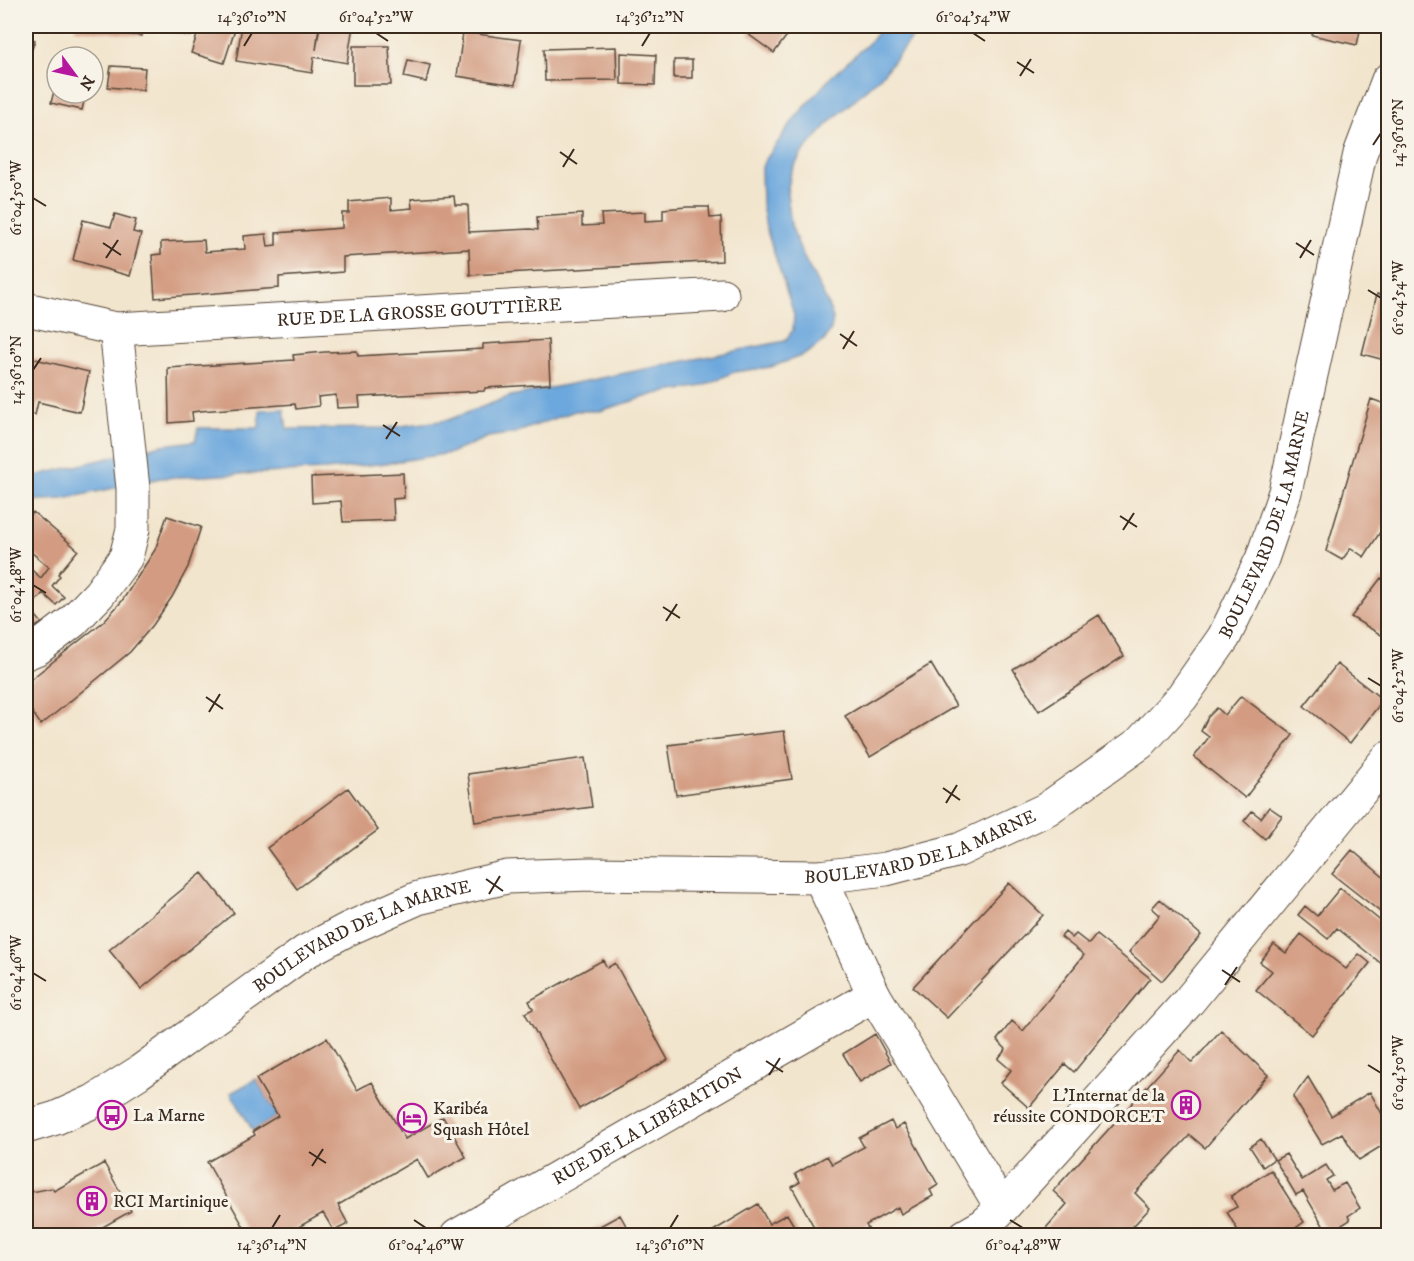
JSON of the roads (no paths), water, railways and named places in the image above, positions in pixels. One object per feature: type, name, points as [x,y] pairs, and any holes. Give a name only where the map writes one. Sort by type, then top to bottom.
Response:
[{"type":"main road","name":"BOULEVARD DE LA MARNE","points":[[26,1127],[56,1118],[94,1101],[138,1073],[305,952],[348,929],[418,898],[507,878],[590,874],[820,878],[886,869],[959,850],[1047,809],[1140,743],[1182,697],[1224,637],[1263,559],[1285,492],[1360,154],[1389,80]]},
{"type":"main road","name":"RUE DE LA GROSSE GOUTTIÈRE","points":[[26,309],[116,329],[722,295]]},
{"type":"main road","points":[[26,653],[38,648],[72,622],[99,594],[126,556],[134,529],[133,488],[116,329]]},
{"type":"main road","points":[[965,1236],[984,1225],[1002,1208],[1188,1002],[1389,758]]},
{"type":"main road","points":[[820,878],[874,995],[1002,1208]]},
{"type":"main road","name":"RUE DE LA LIBÉRATION","points":[[457,1236],[874,995]]},
{"type":"water","points":[[882,26],[921,26],[883,74],[830,122],[802,153],[791,172],[787,193],[791,225],[802,254],[833,318],[831,330],[824,341],[804,355],[771,367],[734,372],[703,386],[655,394],[600,411],[575,411],[515,433],[488,437],[451,453],[326,470],[161,478],[63,499],[26,501],[26,478],[162,445],[195,441],[198,428],[259,428],[260,410],[284,409],[287,429],[386,428],[448,420],[511,396],[785,341],[793,330],[794,314],[766,228],[762,204],[761,170],[764,162],[795,118],[831,77],[871,41]]},
{"type":"water","points":[[256,1079],[278,1116],[253,1131],[231,1093]]},
{"type":"place","name":"L'Internat de la réussite CONDORCET","points":[[1186,1105]]},
{"type":"place","name":"La Marne","points":[[112,1115]]},
{"type":"place","name":"Karibéa Squash Hôtel","points":[[412,1118]]},
{"type":"place","name":"RCI Martinique","points":[[92,1201]]}]
